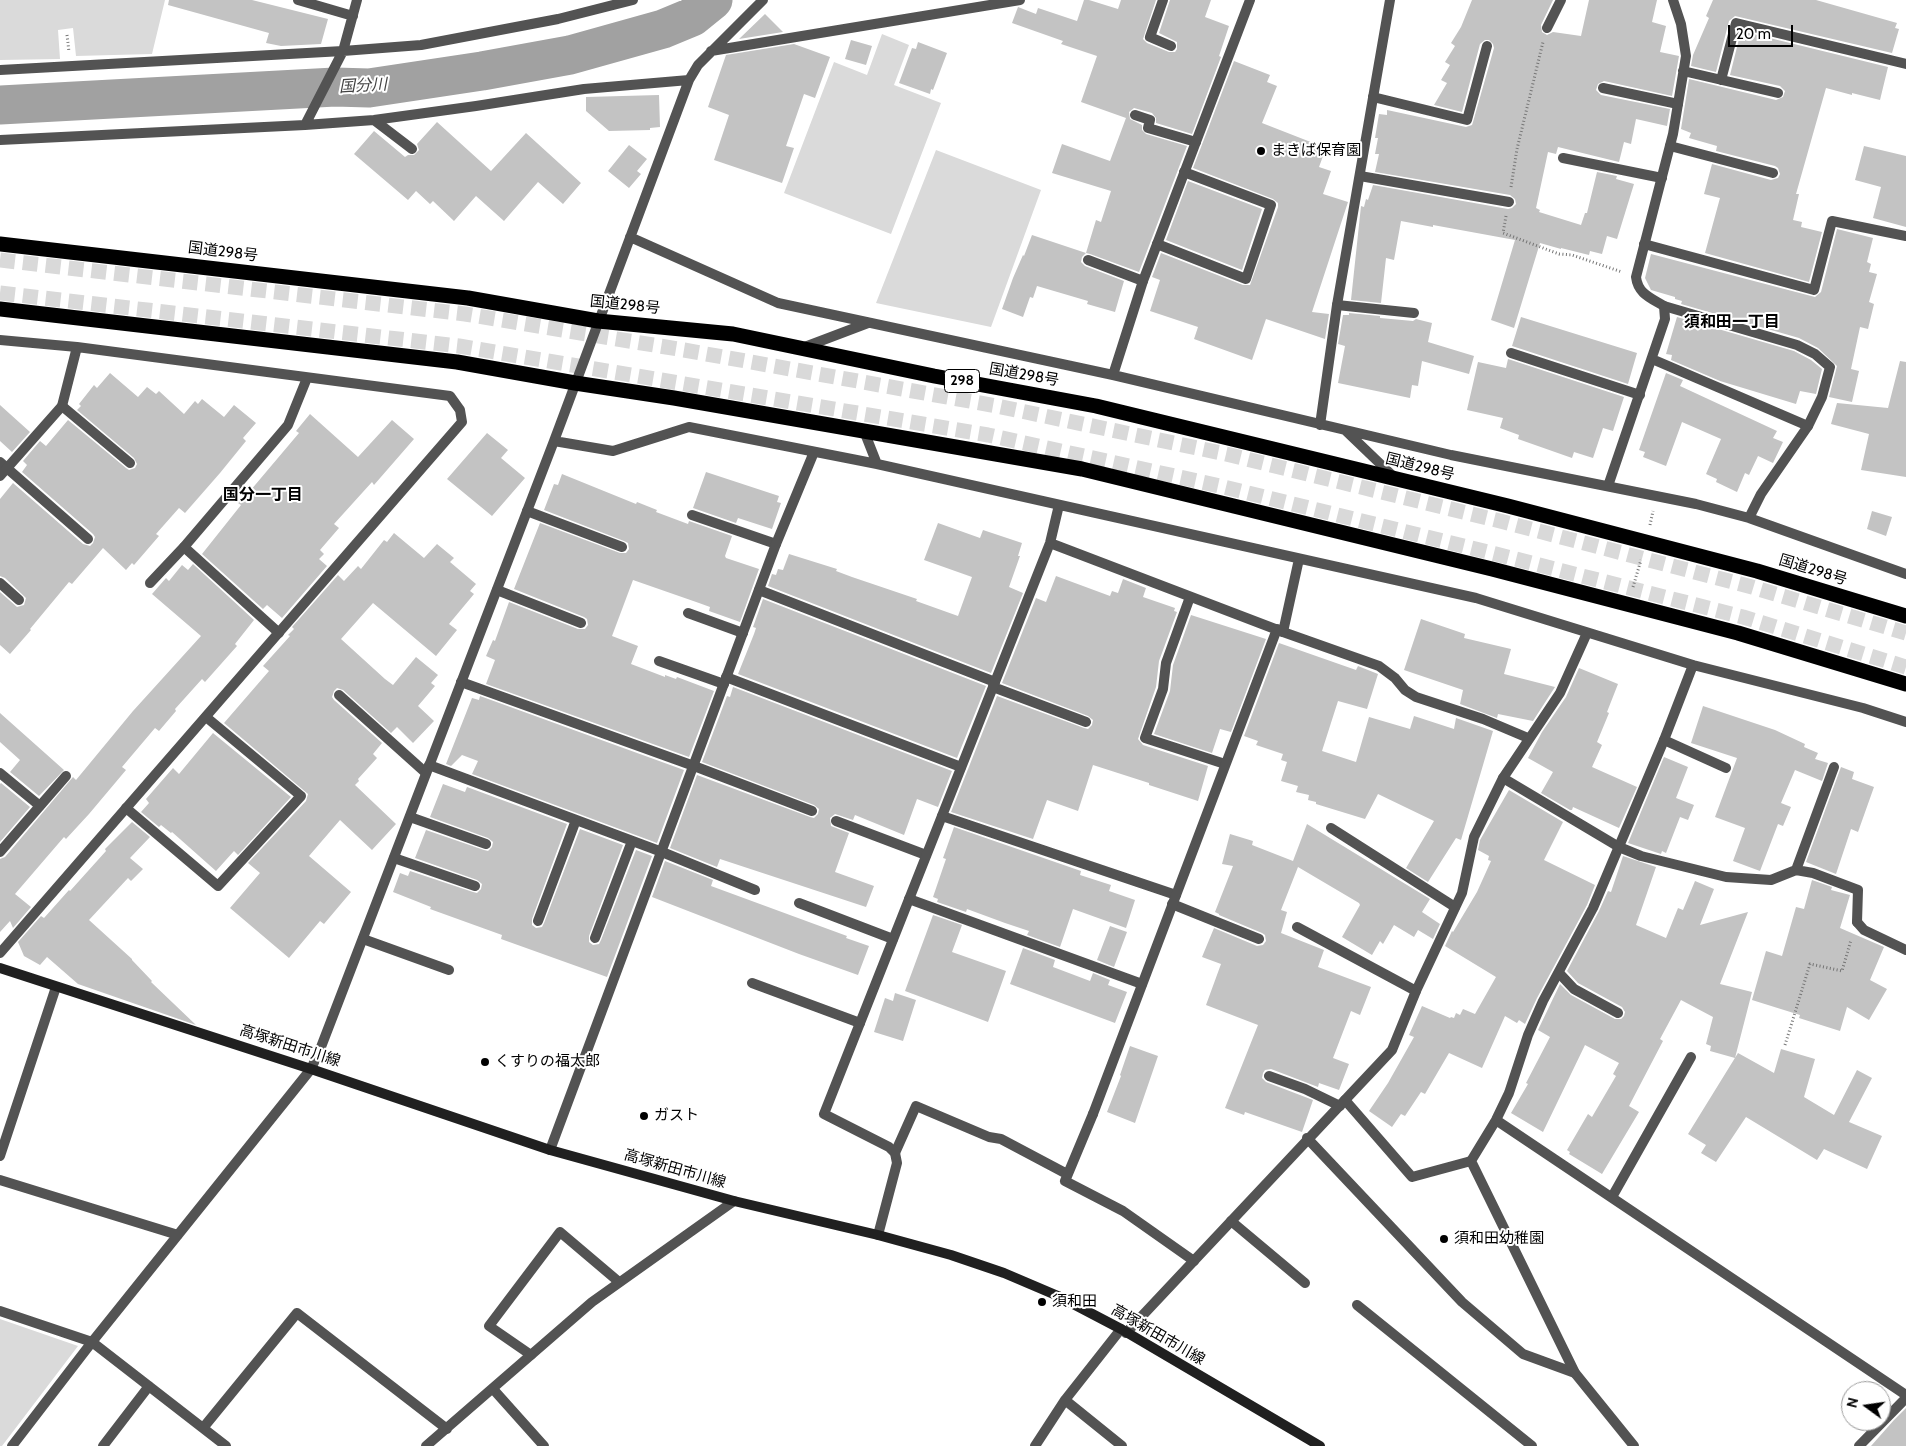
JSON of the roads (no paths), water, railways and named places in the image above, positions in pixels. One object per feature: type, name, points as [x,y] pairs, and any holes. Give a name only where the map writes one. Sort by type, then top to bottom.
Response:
[{"type":"highway","name":"国道298号","points":[[0,244],[468,298],[598,321],[733,334],[934,376],[1096,406],[1396,479],[1757,571],[1906,616]]},
{"type":"highway","points":[[0,309],[457,362],[1082,469],[1492,569],[1738,633],[1906,684]]},
{"type":"main road","name":"高塚新田市川線","points":[[0,968],[311,1069],[550,1150],[734,1201],[878,1235],[951,1255],[1004,1273],[1058,1296],[1123,1331],[1320,1446]]},
{"type":"street","points":[[298,0],[353,16]]},
{"type":"street","points":[[305,125],[343,51],[357,0]]},
{"type":"street","points":[[0,70],[421,45],[558,19],[633,0]]},
{"type":"street","points":[[12,1446],[92,1342],[311,1069],[363,939],[554,441],[689,80],[698,65],[763,0]]},
{"type":"street","points":[[711,51],[1020,0]]},
{"type":"street","points":[[1163,0],[1150,37],[1171,46]]},
{"type":"street","points":[[1113,375],[1142,281],[1250,0]]},
{"type":"street","points":[[1320,424],[1337,305],[1390,0]]},
{"type":"street","points":[[1547,28],[1561,0]]},
{"type":"street","points":[[1673,0],[1681,24],[1686,56],[1670,146],[1636,277],[1637,286],[1641,292],[1664,306],[1797,345],[1815,354],[1830,367],[1822,397],[1808,426],[1761,494],[1749,518]]},
{"type":"street","points":[[1721,80],[1736,23],[1906,64]]},
{"type":"street","points":[[1373,97],[1467,120],[1487,46]]},
{"type":"street","points":[[1683,71],[1778,94]]},
{"type":"street","points":[[0,140],[374,120],[584,89],[689,80]]},
{"type":"street","points":[[1603,88],[1678,104]]},
{"type":"street","points":[[1135,115],[1150,120],[1148,128],[1196,142]]},
{"type":"street","points":[[374,120],[412,149]]},
{"type":"street","points":[[1670,146],[1773,172]]},
{"type":"street","points":[[1563,158],[1662,178]]},
{"type":"street","points":[[1156,244],[1246,279],[1271,205],[1184,172]]},
{"type":"street","points":[[1360,176],[1509,202]]},
{"type":"street","points":[[1644,244],[1814,290],[1832,221],[1906,236]]},
{"type":"street","points":[[630,236],[778,302],[1113,375],[1451,455],[1696,504],[1749,518],[1906,574]]},
{"type":"street","points":[[1088,260],[1142,281]]},
{"type":"street","points":[[1337,305],[1414,314]]},
{"type":"street","points":[[1608,486],[1665,319],[1664,306]]},
{"type":"street","points":[[801,348],[869,322]]},
{"type":"street","points":[[0,340],[77,347],[450,396],[460,410],[462,422],[0,953]]},
{"type":"street","points":[[77,347],[62,406],[2,469],[88,539]]},
{"type":"street","points":[[1511,353],[1640,395]]},
{"type":"street","points":[[1652,359],[1808,426]]},
{"type":"street","points":[[150,583],[184,547],[288,425],[307,378]]},
{"type":"street","points":[[62,406],[130,463]]},
{"type":"street","points":[[554,441],[613,451],[689,427],[877,464],[1476,598],[1693,665],[1863,708],[1906,722]]},
{"type":"street","points":[[1345,430],[1396,479]]},
{"type":"street","points":[[864,431],[877,464]]},
{"type":"street","points":[[550,1150],[776,544],[814,452]]},
{"type":"street","points":[[895,1153],[888,1147],[824,1114],[1050,543],[1059,505]]},
{"type":"street","points":[[526,512],[622,547]]},
{"type":"street","points":[[692,515],[776,544]]},
{"type":"street","points":[[1050,543],[1280,631],[1379,666],[1395,678],[1405,690],[1416,697],[1483,719],[1528,738]]},
{"type":"street","points":[[184,547],[279,632]]},
{"type":"street","points":[[1194,1261],[1124,1211],[1065,1181],[1094,1114],[1226,764],[1280,631],[1299,559]]},
{"type":"street","points":[[0,583],[19,600]]},
{"type":"street","points":[[497,590],[581,623]]},
{"type":"street","points":[[760,590],[1086,722]]},
{"type":"street","points":[[1190,597],[1166,663],[1163,689],[1145,738],[1226,764]]},
{"type":"street","points":[[688,613],[743,633]]},
{"type":"street","points":[[1035,1446],[1065,1400],[1123,1331],[1194,1261],[1307,1138],[1343,1103],[1392,1050],[1416,991],[1462,894],[1474,837],[1503,778],[1528,738],[1560,693],[1587,633]]},
{"type":"street","points":[[659,661],[725,680],[961,767]]},
{"type":"street","points":[[1269,1076],[1343,1103],[1412,1177],[1471,1161],[1496,1120],[1509,1093],[1543,1001],[1593,908],[1664,740],[1693,665]]},
{"type":"street","points":[[461,682],[694,766],[812,812]]},
{"type":"street","points":[[338,696],[428,769],[632,840],[755,890]]},
{"type":"street","points":[[126,808],[218,886],[301,796],[206,717]]},
{"type":"street","points":[[1664,740],[1726,768]]},
{"type":"street","points":[[1796,870],[1834,767]]},
{"type":"street","points":[[0,773],[40,806]]},
{"type":"street","points":[[0,852],[66,776]]},
{"type":"street","points":[[1503,778],[1619,847],[1641,856],[1726,877],[1771,880],[1796,870],[1812,873],[1858,890],[1857,922],[1864,930],[1906,950]]},
{"type":"street","points":[[942,816],[1174,900],[1259,939]]},
{"type":"street","points":[[410,817],[486,844]]},
{"type":"street","points":[[538,921],[576,820]]},
{"type":"street","points":[[836,821],[926,855]]},
{"type":"street","points":[[1331,828],[1455,907]]},
{"type":"street","points":[[595,938],[632,840]]},
{"type":"street","points":[[394,858],[475,886]]},
{"type":"street","points":[[909,899],[1142,984]]},
{"type":"street","points":[[799,903],[894,939]]},
{"type":"street","points":[[1297,927],[1416,991]]},
{"type":"street","points":[[363,939],[449,970]]},
{"type":"street","points":[[1559,973],[1574,989],[1618,1013]]},
{"type":"street","points":[[752,983],[860,1023]]},
{"type":"street","points":[[0,1156],[56,987]]},
{"type":"street","points":[[1612,1197],[1691,1057]]},
{"type":"street","points":[[878,1235],[897,1163],[895,1153],[916,1106],[989,1137],[1001,1139],[1067,1174]]},
{"type":"street","points":[[0,1117],[11,1121]]},
{"type":"street","points":[[1496,1120],[1906,1396],[1859,1446]]},
{"type":"street","points":[[1307,1138],[1462,1302],[1523,1354],[1575,1373]]},
{"type":"street","points":[[1471,1161],[1575,1373],[1634,1446]]},
{"type":"street","points":[[0,1180],[178,1235]]},
{"type":"street","points":[[426,1446],[592,1302],[734,1201]]},
{"type":"street","points":[[1231,1220],[1306,1283]]},
{"type":"street","points":[[532,1355],[489,1326],[560,1232],[619,1282]]},
{"type":"street","points":[[1357,1305],[1532,1446]]},
{"type":"street","points":[[0,1311],[92,1342],[226,1446]]},
{"type":"street","points":[[203,1428],[297,1313],[447,1429]]},
{"type":"street","points":[[103,1446],[149,1386]]},
{"type":"street","points":[[493,1389],[544,1446]]},
{"type":"street","points":[[1065,1400],[1122,1446]]},
{"type":"waterway","name":"国分川","points":[[0,105],[335,87],[369,88],[482,71],[570,55],[663,29],[692,17],[713,0]]},
{"type":"tunnel","points":[[0,260],[465,314],[684,350],[997,406],[1226,454],[1504,522],[1752,587],[1906,633]]},
{"type":"tunnel","points":[[0,293],[459,346],[988,435],[1220,486],[1496,554],[1743,617],[1906,667]]},
{"type":"place","name":"まきば保育園","points":[[1261,151]]},
{"type":"place","name":"くすりの福太郎","points":[[485,1062]]},
{"type":"place","name":"ガスト","points":[[644,1116]]},
{"type":"place","name":"須和田幼稚園","points":[[1444,1239]]},
{"type":"place","name":"須和田","points":[[1042,1302]]},
{"type":"district","name":"須和田一丁目","points":[[1732,322]]},
{"type":"district","name":"国分一丁目","points":[[263,495]]}]
